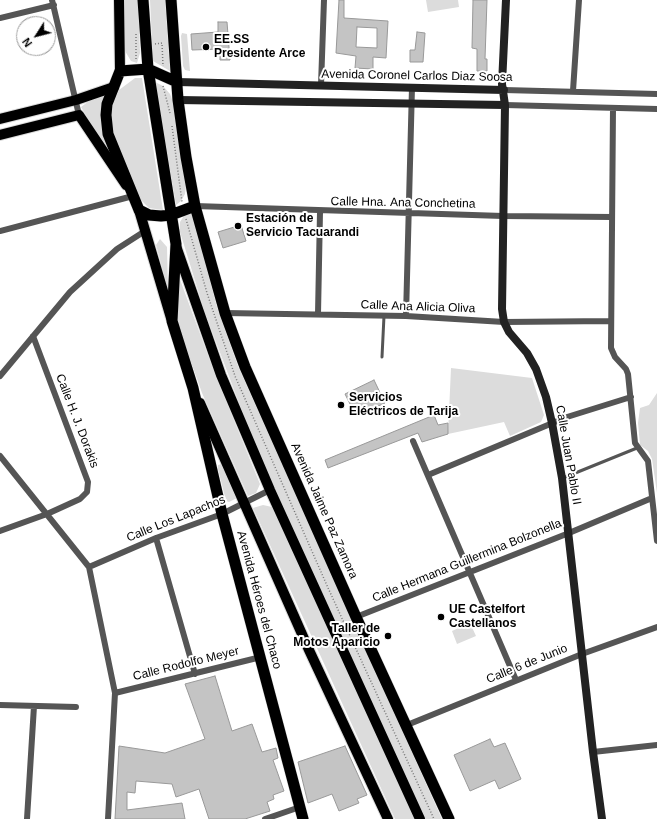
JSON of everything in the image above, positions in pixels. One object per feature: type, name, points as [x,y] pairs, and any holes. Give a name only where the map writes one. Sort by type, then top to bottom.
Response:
[{"type":"highway","points":[[143,0],[148,69],[176,244],[172,321],[193,388]]},
{"type":"highway","name":"Avenida Jaime Paz Zamora","points":[[171,0],[178,100],[186,157],[195,206],[225,313],[245,367],[356,617],[450,819]]},
{"type":"highway","points":[[177,82],[148,69],[120,71],[107,104],[106,115],[108,134],[138,210],[148,215],[171,215],[195,206]]},
{"type":"highway","name":"Avenida Héroes del Chaco","points":[[193,388],[222,514],[304,819]]},
{"type":"main road","points":[[119,0],[120,71]]},
{"type":"main road","name":"Calle Juan Pablo II","points":[[506,0],[502,84],[505,105],[502,309],[504,322],[536,370],[546,397],[552,423],[562,478],[569,533],[593,752],[602,819]]},
{"type":"main road","name":"Avenida Coronel Carlos Diaz Soosa","points":[[177,82],[504,90]]},
{"type":"main road","points":[[0,119],[76,100],[114,87]]},
{"type":"main road","points":[[178,100],[505,105]]},
{"type":"main road","points":[[0,135],[79,115],[133,196]]},
{"type":"main road","points":[[138,210],[172,321]]},
{"type":"main road","points":[[176,244],[221,375],[270,490],[420,819]]},
{"type":"main road","points":[[193,388],[243,504],[388,819]]},
{"type":"street","points":[[321,86],[324,0]]},
{"type":"street","points":[[573,91],[579,0]]},
{"type":"street","points":[[0,18],[53,3],[79,115]]},
{"type":"street","points":[[406,316],[412,87]]},
{"type":"street","name":"Avenida Coronel Carlos Diaz Soosa","points":[[504,90],[657,94]]},
{"type":"street","points":[[505,105],[657,109]]},
{"type":"street","points":[[613,108],[610,321],[611,348],[615,357],[626,369],[628,374],[635,443],[637,448],[645,455],[648,461],[657,540]]},
{"type":"street","points":[[0,231],[133,196]]},
{"type":"street","name":"Calle Hna. Ana Conchetina","points":[[195,206],[320,212],[408,212],[503,216],[612,217]]},
{"type":"street","points":[[318,314],[320,212]]},
{"type":"street","points":[[0,376],[70,292],[117,249],[145,231]]},
{"type":"street","name":"Calle Ana Alicia Oliva","points":[[225,313],[406,316],[504,322],[610,321]]},
{"type":"street","name":"Calle H. J. Dorakis","points":[[0,531],[47,514],[80,499],[87,492],[88,482],[33,336]]},
{"type":"street","points":[[428,475],[552,423],[631,397]]},
{"type":"street","points":[[413,441],[516,680]]},
{"type":"street","points":[[0,456],[89,567],[115,693],[108,819]]},
{"type":"street","name":"Calle Los Lapachos","points":[[89,567],[156,538],[222,514],[270,490]]},
{"type":"street","name":"Calle Hermana Guillermina Bolzonella","points":[[356,617],[569,533],[652,498]]},
{"type":"street","points":[[156,538],[194,674]]},
{"type":"street","name":"Calle 6 de Junio","points":[[407,725],[582,654],[657,627]]},
{"type":"street","name":"Calle Rodolfo Meyer","points":[[115,693],[261,657]]},
{"type":"street","points":[[0,705],[76,707]]},
{"type":"street","points":[[27,819],[34,706]]},
{"type":"street","points":[[593,752],[657,745]]},
{"type":"street","points":[[265,819],[300,807]]},
{"type":"lane","points":[[382,357],[384,316]]},
{"type":"lane","points":[[562,478],[637,448]]},
{"type":"shaded area","points":[[123,0],[138,0],[140,53],[137,63],[131,61],[125,51]]},
{"type":"shaded area","points":[[150,0],[165,0],[170,71],[153,61]]},
{"type":"shaded area","points":[[426,0],[458,0],[459,7],[428,12]]},
{"type":"shaded area","points":[[182,33],[187,34],[190,71],[185,70],[183,66]]},
{"type":"shaded area","points":[[135,78],[142,78],[163,210],[149,208],[138,197],[112,131],[111,113],[114,101],[119,90]]},
{"type":"shaded area","points":[[155,82],[163,86],[170,94],[174,104],[186,186],[185,194],[181,201],[176,205]]},
{"type":"shaded area","points":[[105,96],[101,111],[102,126],[112,158],[81,107],[89,101]]},
{"type":"shaded area","points":[[192,213],[217,307],[238,366],[442,819],[425,819],[261,461],[205,313],[180,232],[180,222],[185,214]]},
{"type":"shaded area","points":[[160,239],[167,247],[168,289],[156,245]]},
{"type":"shaded area","points":[[178,274],[213,369],[260,484],[256,493],[248,496],[202,393],[177,323]]},
{"type":"shaded area","points":[[451,368],[532,378],[544,415],[541,422],[510,436],[504,422],[448,434]]},
{"type":"shaded area","points":[[657,393],[657,493],[652,459],[648,451],[640,445],[638,423],[640,408],[649,405]]},
{"type":"shaded area","points":[[222,464],[237,498],[229,502],[226,501],[218,469],[218,465]]},
{"type":"shaded area","points":[[263,505],[272,507],[276,514],[415,819],[395,819],[253,508]]},
{"type":"shaded area","points":[[470,623],[476,636],[457,644],[452,631]]},
{"type":"building","points":[[339,0],[344,0],[344,18],[388,21],[386,58],[373,57],[373,69],[355,68],[356,56],[336,53]],"holes":[[[357,27],[377,28],[377,48],[356,47]]]},
{"type":"building","points":[[473,0],[487,0],[485,59],[487,59],[487,71],[477,71],[477,49],[472,48]]},
{"type":"building","points":[[218,22],[227,22],[230,60],[220,60],[220,49],[192,50],[191,34],[218,32]]},
{"type":"building","points":[[417,32],[425,33],[423,62],[410,62],[410,50],[415,50]]},
{"type":"building","points":[[241,225],[246,241],[223,248],[218,232]]},
{"type":"building","points":[[374,380],[385,403],[356,416],[345,394]]},
{"type":"building","points":[[434,415],[438,425],[448,423],[448,434],[422,442],[418,433],[328,468],[325,460]]},
{"type":"building","points":[[215,676],[232,731],[252,724],[262,752],[276,748],[278,758],[273,760],[284,791],[273,795],[274,799],[267,802],[270,811],[245,819],[209,819],[199,789],[176,797],[172,784],[136,781],[135,793],[127,792],[127,810],[182,803],[185,819],[115,819],[119,746],[165,753],[205,739],[185,684]]},
{"type":"building","points":[[490,739],[494,747],[505,743],[521,779],[499,789],[495,780],[470,791],[454,755]]},
{"type":"building","points":[[345,746],[367,795],[357,799],[359,803],[339,811],[332,794],[308,803],[298,762]]},
{"type":"place","name":"EE.SS Presidente Arce","points":[[206,47]]},
{"type":"place","name":"Estación de Servicio Tacuarandi","points":[[238,226]]},
{"type":"place","name":"Servicios Eléctricos de Tarija","points":[[341,405]]},
{"type":"place","name":"UE Castelfort Castellanos","points":[[441,617]]},
{"type":"place","name":"Taller de Motos Aparicio","points":[[388,636]]}]
